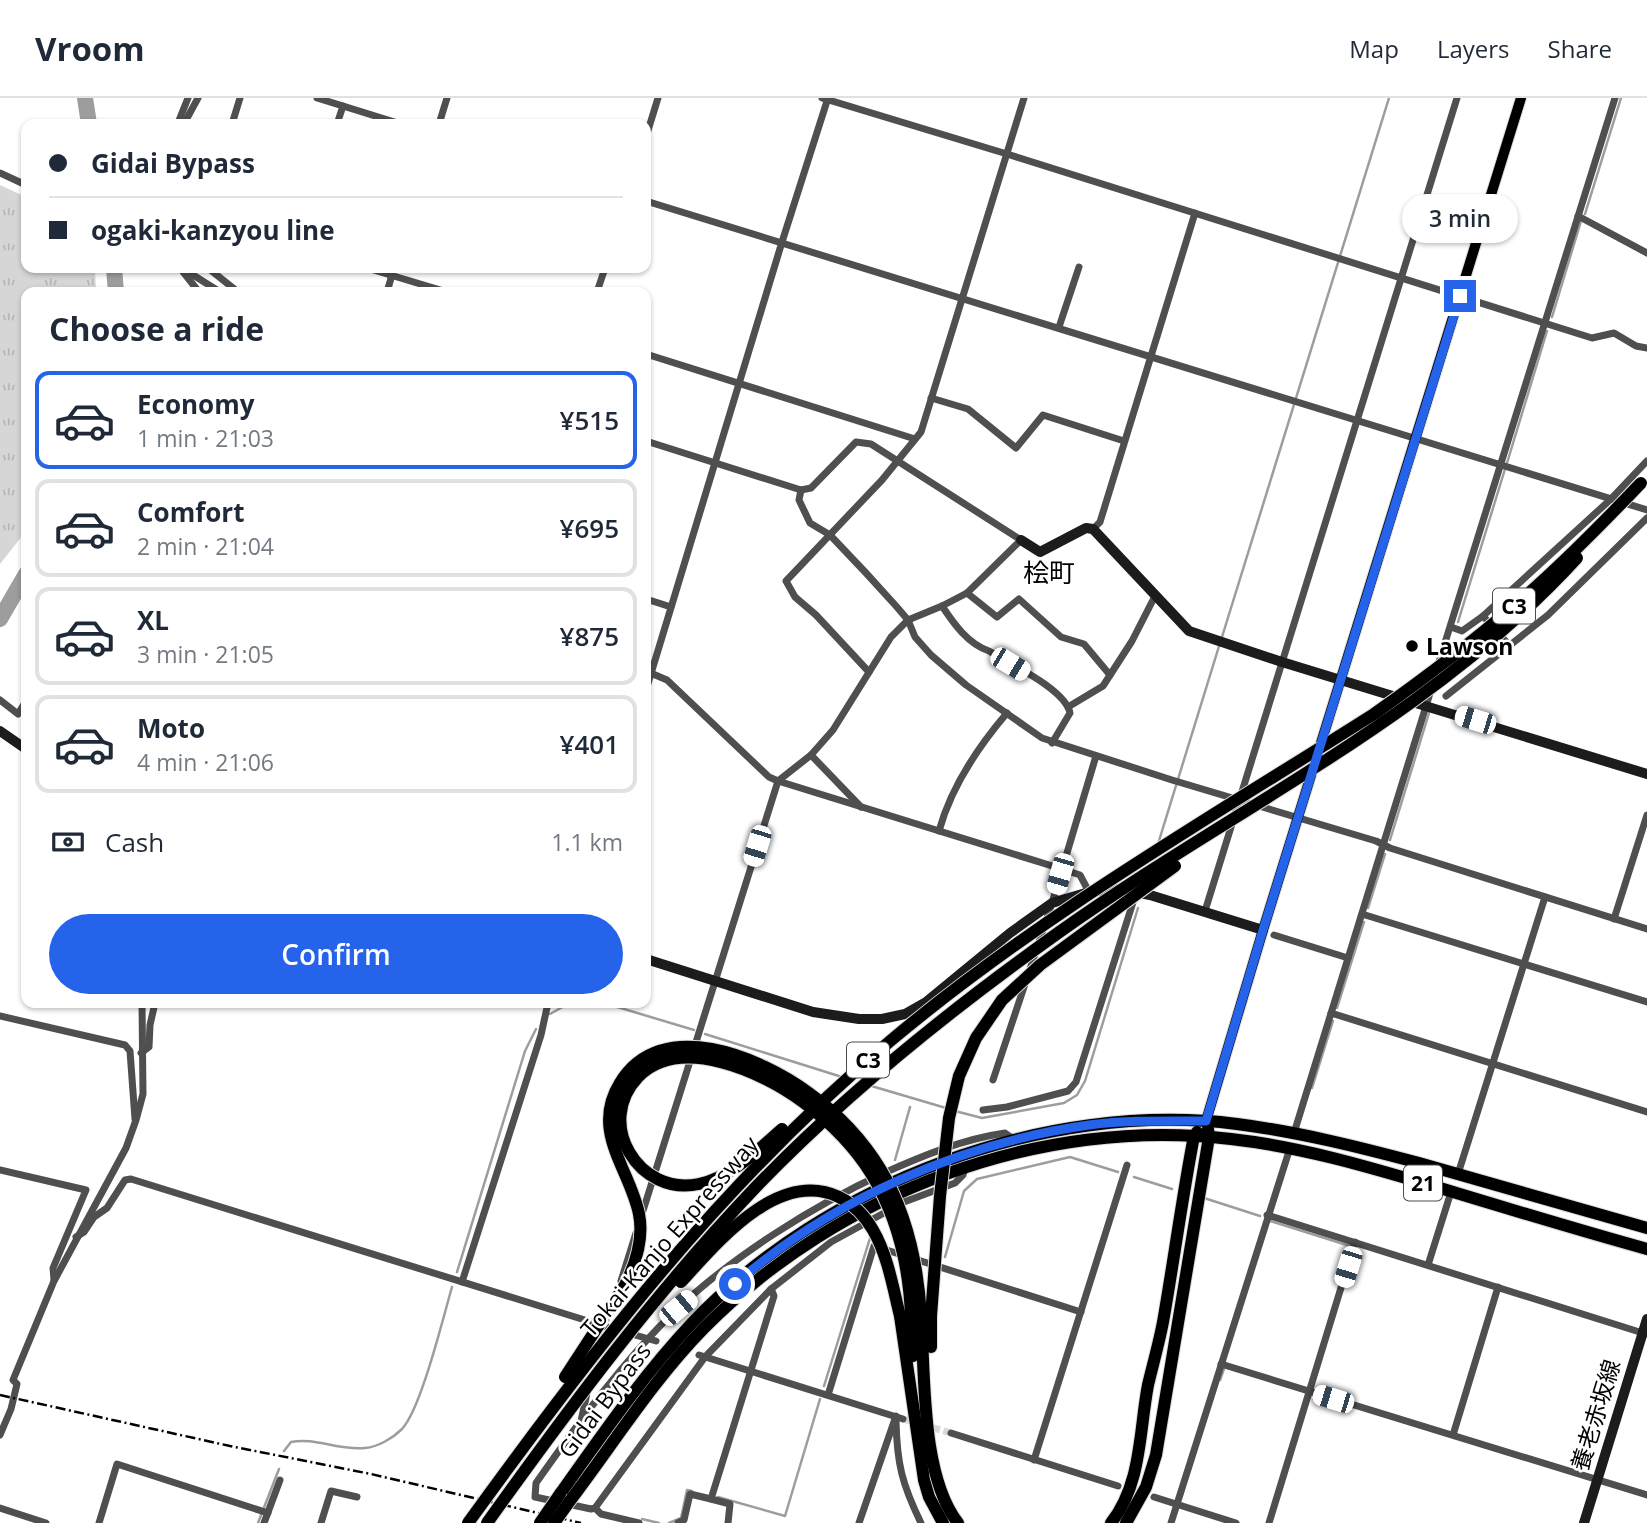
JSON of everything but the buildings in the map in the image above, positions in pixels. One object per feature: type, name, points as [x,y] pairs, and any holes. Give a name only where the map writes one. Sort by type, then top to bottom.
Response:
[{"type":"highway","name":"Tokai-Kanjo Expressway","points":[[487,1523],[599,1369],[674,1278],[754,1189],[845,1100],[900,1053],[1060,931],[1293,783],[1391,717],[1481,650],[1564,573],[1644,480]]},
{"type":"highway","name":"Tokai-Kanjo Expressway","points":[[468,1523],[541,1421],[622,1316],[702,1223],[827,1097],[888,1042],[945,996],[1050,920],[1374,714],[1419,682],[1515,606],[1644,480]]},
{"type":"highway","points":[[916,1316],[940,1196],[953,1097],[966,1057],[988,1019],[1010,992],[1040,965],[1129,898],[1293,783]]},
{"type":"highway","points":[[945,996],[847,1070],[809,1104],[800,1113],[751,1156],[717,1178],[686,1186],[661,1182],[650,1176],[631,1158],[625,1147],[620,1114],[627,1092],[639,1076],[662,1062],[687,1057],[706,1059],[745,1070],[784,1089],[802,1101],[811,1109],[830,1124],[859,1155],[882,1193],[903,1250],[916,1316],[937,1482],[950,1513],[958,1523]]},
{"type":"highway","points":[[468,1523],[608,1314],[632,1272],[640,1243],[639,1212],[613,1148],[609,1122],[611,1107],[620,1083],[639,1062],[650,1055],[691,1046],[732,1054],[771,1069],[789,1080],[837,1116],[880,1168],[901,1211],[918,1273],[917,1433],[923,1480],[943,1523]]},
{"type":"highway","name":"Gidai Bypass","points":[[554,1523],[566,1496],[635,1389],[660,1359],[694,1322],[750,1271],[812,1225],[852,1202],[958,1157],[1016,1140],[1092,1125],[1141,1120],[1206,1121]]},
{"type":"highway","points":[[1111,1523],[1126,1499],[1136,1469],[1148,1385],[1162,1325],[1194,1136],[1206,1121]]},
{"type":"highway","points":[[1126,1523],[1146,1487],[1156,1455],[1209,1137],[1206,1121]]},
{"type":"highway","name":"21","points":[[1206,1121],[1294,1133],[1458,1174],[1647,1228]]},
{"type":"highway","name":"21","points":[[1194,1136],[1290,1149],[1345,1161],[1647,1249]]},
{"type":"highway","name":"Gidai Bypass","points":[[540,1523],[566,1496],[702,1330],[758,1280],[819,1235],[858,1212],[965,1168],[1003,1157],[1093,1140],[1194,1136]]},
{"type":"highway","points":[[526,1468],[667,1297],[737,1227],[762,1206],[790,1192],[817,1190],[830,1193],[856,1208],[865,1217],[880,1244],[916,1316]]},
{"type":"main road","points":[[1206,1121],[1521,98]]},
{"type":"street","points":[[180,119],[188,98]]},
{"type":"street","points":[[187,119],[198,98]]},
{"type":"street","points":[[234,119],[240,98]]},
{"type":"street","points":[[317,98],[379,119]]},
{"type":"street","points":[[441,119],[447,98]]},
{"type":"street","points":[[651,121],[658,98]]},
{"type":"street","points":[[869,672],[816,615],[795,597],[786,581],[898,461],[921,432],[1024,98]]},
{"type":"street","points":[[1205,911],[1457,98]]},
{"type":"street","points":[[1294,1133],[1615,98]]},
{"type":"street","points":[[651,664],[671,607],[826,99],[1592,338],[1614,333],[1636,346],[1647,348]]},
{"type":"street","points":[[339,119],[343,106]]},
{"type":"street","points":[[0,173],[21,183]]},
{"type":"street","points":[[651,203],[1647,510]]},
{"type":"street","points":[[1093,529],[1100,522],[1195,213]]},
{"type":"street","points":[[1578,216],[1647,253]]},
{"type":"street","points":[[1059,327],[1079,267]]},
{"type":"street","points":[[189,273],[212,287]]},
{"type":"street","points":[[214,273],[232,287]]},
{"type":"street","points":[[396,273],[434,287]]},
{"type":"street","points":[[651,356],[915,439]]},
{"type":"street","points":[[931,398],[968,409],[1016,448],[1043,415],[1124,441]]},
{"type":"street","points":[[651,443],[801,490],[811,488],[856,442],[871,444],[1040,552],[1086,527],[1093,529],[1184,628],[1282,662],[1647,774]]},
{"type":"street","points":[[1451,627],[1462,631],[1483,616],[1611,499],[1647,461]]},
{"type":"street","points":[[801,490],[799,500],[810,523],[830,535],[908,621],[915,637],[941,664],[966,685],[1042,738],[1647,929]]},
{"type":"street","points":[[1446,696],[1573,592],[1647,518]]},
{"type":"street","points":[[581,1421],[607,1327],[778,781],[811,755],[832,730],[885,645],[908,621],[967,593],[1021,540]]},
{"type":"street","points":[[967,593],[997,617],[1019,599],[1061,637],[1084,644],[1110,675]]},
{"type":"street","points":[[1068,707],[1103,686],[1155,596]]},
{"type":"street","points":[[651,601],[671,607]]},
{"type":"street","points":[[942,606],[955,625],[979,648],[989,651],[1053,690],[1068,707],[1070,713],[1052,743]]},
{"type":"street","points":[[1483,616],[1510,646]]},
{"type":"street","points":[[651,673],[667,680],[769,777],[1080,875],[1088,892]]},
{"type":"street","points":[[0,700],[18,714],[21,709]]},
{"type":"street","points":[[939,831],[944,813],[965,771],[983,741],[1007,713]]},
{"type":"street","points":[[0,731],[21,746]]},
{"type":"street","points":[[811,755],[862,807]]},
{"type":"street","points":[[993,1080],[1052,903],[1096,756]]},
{"type":"street","points":[[1614,919],[1647,815]]},
{"type":"street","points":[[651,961],[813,1012],[859,1019],[882,1018],[905,1014],[926,1002],[1010,933],[1052,903],[1088,892],[1119,889],[1136,892],[1263,930]]},
{"type":"street","points":[[983,1110],[1007,1107],[1068,1091],[1076,1082],[1136,892]]},
{"type":"street","points":[[1458,1174],[1545,897]]},
{"type":"street","points":[[1362,914],[1647,1002]]},
{"type":"street","points":[[1274,935],[1348,958]]},
{"type":"street","points":[[0,1435],[4,1411],[11,1409],[17,1384],[13,1380],[54,1281],[126,1148],[136,1120],[143,1094],[142,1008]]},
{"type":"street","points":[[141,1053],[149,1047],[154,1008]]},
{"type":"street","points":[[462,1282],[541,1035],[547,1008]]},
{"type":"street","points":[[1331,1013],[1647,1112]]},
{"type":"street","points":[[0,1016],[125,1045],[130,1051],[133,1110],[136,1120]]},
{"type":"street","points":[[965,1168],[963,1175],[955,1183],[904,1202],[831,1242],[771,1289],[702,1356],[595,1508],[535,1497],[536,1483],[581,1421],[678,1308],[714,1278],[842,1193],[944,1148],[1005,1133],[1016,1140]]},
{"type":"street","points":[[1171,1523],[1290,1149]]},
{"type":"street","points":[[1034,1460],[1127,1165]]},
{"type":"street","points":[[0,1170],[86,1190],[53,1268],[54,1281]]},
{"type":"street","points":[[76,1237],[85,1232],[94,1217],[107,1208],[125,1180],[131,1179],[652,1340]]},
{"type":"street","points":[[1428,1265],[1451,1192]]},
{"type":"street","points":[[1267,1215],[1645,1333]]},
{"type":"street","points":[[1269,1523],[1355,1242]]},
{"type":"street","points":[[828,1395],[874,1246],[1082,1311]]},
{"type":"street","points":[[1453,1436],[1498,1287]]},
{"type":"street","points":[[711,1499],[774,1296],[771,1289]]},
{"type":"street","name":"養老赤坂線","points":[[1584,1523],[1647,1320]]},
{"type":"street","points":[[702,1356],[899,1418]]},
{"type":"street","points":[[1220,1364],[1647,1495]]},
{"type":"street","points":[[859,1523],[899,1418]]},
{"type":"street","points":[[899,1418],[896,1457],[907,1494],[921,1523]]},
{"type":"street","points":[[951,1433],[1118,1486]]},
{"type":"street","points":[[99,1523],[117,1464],[268,1513]]},
{"type":"street","points":[[264,1523],[280,1480]]},
{"type":"street","points":[[321,1523],[331,1492],[357,1497]]},
{"type":"street","points":[[678,1523],[684,1520],[690,1494],[730,1504],[728,1523]]},
{"type":"street","points":[[1154,1497],[1236,1523]]},
{"type":"street","points":[[0,1508],[46,1523]]},
{"type":"street","points":[[595,1508],[601,1514],[636,1523]]},
{"type":"green space","points":[[0,185],[21,195],[21,273],[95,273],[96,287],[21,287],[21,537],[0,564]]},
{"type":"waterway","points":[[85,98],[88,119]]},
{"type":"waterway","points":[[1222,637],[1389,98]]},
{"type":"waterway","points":[[1585,214],[1621,98]]},
{"type":"waterway","points":[[1552,317],[1581,221]]},
{"type":"waterway","points":[[114,273],[116,287]]},
{"type":"waterway","points":[[1507,463],[1547,331]]},
{"type":"waterway","points":[[1458,622],[1505,469]]},
{"type":"waterway","points":[[0,619],[21,583]]},
{"type":"waterway","points":[[1158,844],[1220,643]]},
{"type":"waterway","points":[[1390,840],[1429,713]]},
{"type":"waterway","points":[[1368,908],[1385,854]]},
{"type":"waterway","points":[[955,1111],[982,1118],[1064,1103],[1077,1095],[1085,1081],[1138,908]]},
{"type":"waterway","points":[[1337,1008],[1364,922]]},
{"type":"waterway","points":[[550,1014],[561,1008]]},
{"type":"waterway","points":[[621,1008],[694,1030]]},
{"type":"waterway","points":[[1312,1088],[1333,1021]]},
{"type":"waterway","points":[[457,1272],[525,1051],[536,1029]]},
{"type":"waterway","points":[[705,1034],[842,1077]]},
{"type":"waterway","points":[[868,1085],[946,1108]]},
{"type":"waterway","points":[[895,1160],[910,1107]]},
{"type":"waterway","points":[[945,1257],[964,1191],[977,1179],[1070,1157],[1118,1172]]},
{"type":"waterway","points":[[1134,1177],[1172,1189]]},
{"type":"waterway","points":[[1204,1198],[1260,1216]]},
{"type":"waterway","points":[[1270,1221],[1350,1246]]},
{"type":"waterway","points":[[824,1386],[871,1235]]},
{"type":"waterway","points":[[284,1451],[291,1442],[300,1441],[346,1448],[370,1447],[385,1442],[402,1429],[417,1403],[452,1287]]},
{"type":"waterway","points":[[1220,1380],[1224,1369]]},
{"type":"waterway","points":[[718,1497],[785,1516],[820,1399]]},
{"type":"waterway","points":[[258,1523],[279,1469]]},
{"type":"waterway","points":[[669,1523],[681,1518],[687,1490],[692,1491]]},
{"type":"waterway","points":[[642,1519],[659,1523]]},
{"type":"tunnel","points":[[903,1419],[951,1433]]},
{"type":"railway","points":[[0,1395],[371,1474],[581,1523]]},
{"type":"place","name":"Lawson","points":[[1412,646]]},
{"type":"district","name":"桧町","points":[[1049,572]]},
{"type":"route","points":[[735,1284],[812,1225],[852,1202],[958,1157],[1049,1132],[1092,1125],[1141,1120],[1206,1121],[1460,296]]}]
